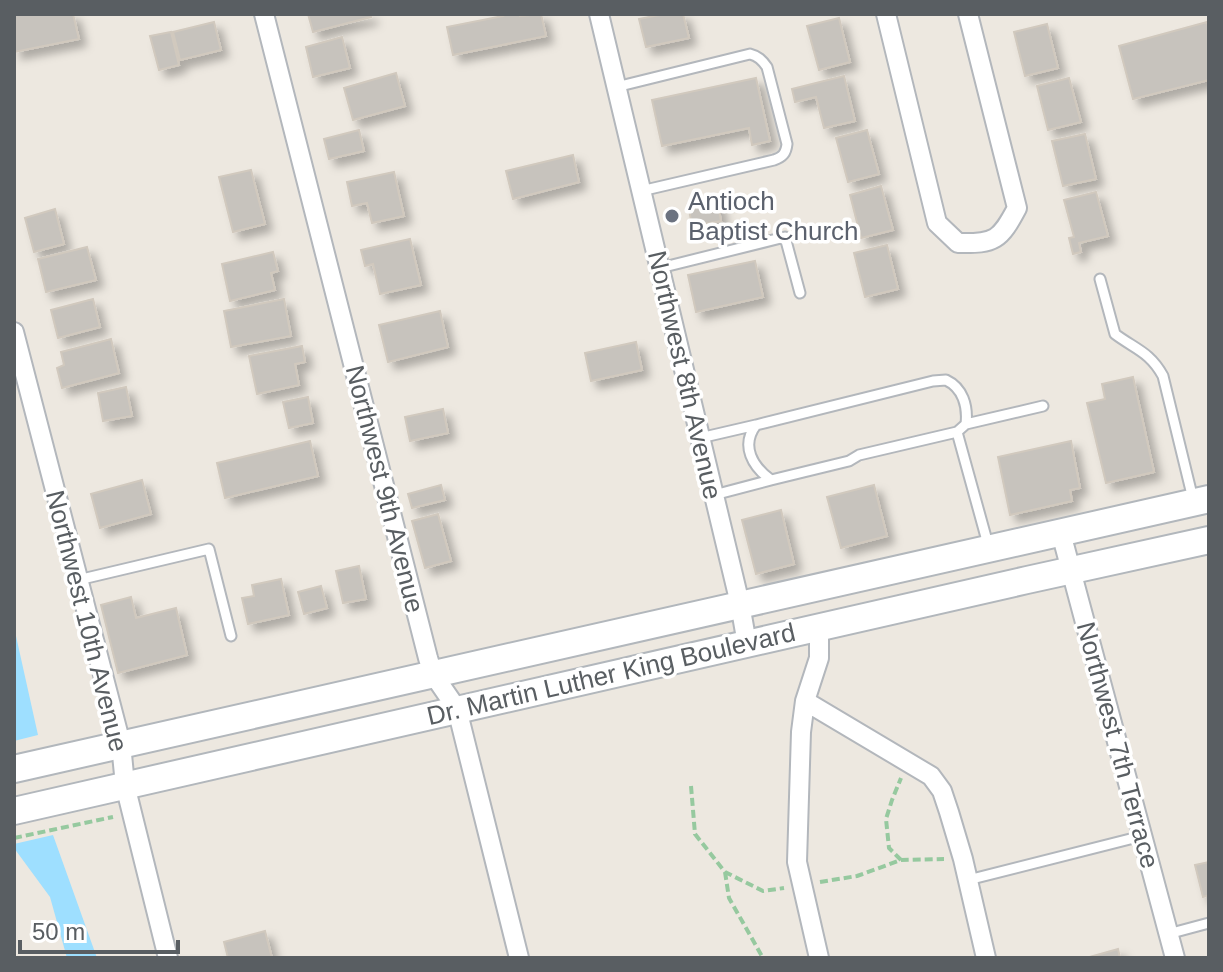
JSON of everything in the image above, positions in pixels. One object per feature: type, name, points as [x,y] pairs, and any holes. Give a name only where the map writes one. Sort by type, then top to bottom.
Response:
[{"type":"main road","name":"Dr. Martin Luther King Boulevard","points":[[14,769],[1202,500]]},
{"type":"main road","name":"Dr. Martin Luther King Boulevard","points":[[14,811],[1209,540]]},
{"type":"street","name":"Northwest 9th Avenue","points":[[264,14],[416,612],[433,674],[457,709],[519,958]]},
{"type":"street","name":"Northwest 8th Avenue","points":[[599,14],[747,644]]},
{"type":"street","points":[[886,14],[937,223],[958,243],[984,244],[1006,230],[1017,208],[968,14]]},
{"type":"street","name":"Northwest 10th Avenue","points":[[14,332],[121,744],[125,785],[168,958]]},
{"type":"street","name":"Northwest 7th Terrace","points":[[1061,533],[1175,958]]},
{"type":"street","points":[[819,627],[819,658],[805,701],[801,732],[797,862],[819,958]]},
{"type":"street","points":[[805,701],[931,776],[942,791],[968,880],[986,958]]},
{"type":"lane","points":[[616,87],[756,55],[767,67],[787,144],[786,151],[774,160],[641,191]]},
{"type":"lane","points":[[660,268],[785,237],[800,293]]},
{"type":"lane","points":[[1100,279],[1115,334],[1148,355],[1163,376],[1202,500]]},
{"type":"lane","points":[[700,438],[941,380],[952,383],[960,391],[966,424]]},
{"type":"lane","points":[[714,495],[957,432],[966,424],[1043,406]]},
{"type":"lane","points":[[756,425],[751,431],[749,453],[755,467],[771,480]]},
{"type":"lane","points":[[957,432],[990,549]]},
{"type":"lane","points":[[78,580],[209,549],[231,636]]},
{"type":"lane","points":[[968,880],[1142,836]]},
{"type":"lane","points":[[1168,934],[1209,923]]},
{"type":"path","points":[[901,860],[889,848],[886,819],[909,763]]},
{"type":"path","points":[[725,872],[729,898],[763,958]]},
{"type":"water","points":[[14,627],[38,735],[14,741]]},
{"type":"water","points":[[53,835],[97,958],[67,958],[50,897],[14,848],[14,844]]},
{"type":"building","points":[[14,14],[73,14],[79,39],[14,52]]},
{"type":"building","points":[[308,14],[370,14],[371,17],[313,32]]},
{"type":"building","points":[[502,14],[541,14],[546,36],[453,55],[447,27]]},
{"type":"building","points":[[683,14],[689,38],[646,47],[639,19]]},
{"type":"building","points":[[839,18],[850,62],[819,70],[807,26]]},
{"type":"building","points":[[214,22],[221,50],[180,60],[173,32]]},
{"type":"building","points":[[1207,22],[1209,80],[1133,99],[1119,46]]},
{"type":"building","points":[[1047,24],[1058,68],[1025,76],[1014,32]]},
{"type":"building","points":[[171,32],[179,65],[159,70],[150,36]]},
{"type":"building","points":[[342,37],[350,68],[313,77],[306,47]]},
{"type":"building","points":[[396,73],[405,106],[353,120],[344,88]]},
{"type":"building","points":[[844,76],[855,121],[824,128],[816,97],[795,102],[792,89]]},
{"type":"building","points":[[756,78],[770,141],[752,145],[749,128],[662,146],[652,100]]},
{"type":"building","points":[[1069,78],[1081,122],[1048,130],[1037,86]]},
{"type":"building","points":[[359,130],[364,151],[329,159],[324,139]]},
{"type":"building","points":[[867,130],[879,174],[848,182],[836,138]]},
{"type":"building","points":[[1085,134],[1096,179],[1063,186],[1052,141]]},
{"type":"building","points":[[573,155],[579,182],[513,199],[506,171]]},
{"type":"building","points":[[251,170],[265,224],[233,232],[219,177]]},
{"type":"building","points":[[394,172],[404,216],[372,223],[367,203],[352,206],[347,182]]},
{"type":"building","points":[[881,186],[893,230],[861,238],[850,195]]},
{"type":"building","points":[[1096,192],[1108,236],[1079,243],[1081,252],[1073,254],[1069,238],[1074,237],[1064,200]]},
{"type":"building","points":[[717,199],[721,221],[692,226],[688,204]]},
{"type":"building","points":[[55,209],[64,244],[34,252],[25,218]]},
{"type":"building","points":[[410,239],[421,285],[380,294],[373,264],[365,266],[361,250]]},
{"type":"building","points":[[887,245],[898,289],[865,297],[854,253]]},
{"type":"building","points":[[87,247],[96,280],[46,292],[38,259]]},
{"type":"building","points":[[273,252],[278,271],[271,273],[275,290],[230,301],[222,264]]},
{"type":"building","points":[[755,261],[763,297],[696,312],[688,275]]},
{"type":"building","points":[[93,299],[100,327],[58,338],[51,310]]},
{"type":"building","points":[[284,299],[291,336],[231,347],[224,311]]},
{"type":"building","points":[[440,311],[448,347],[388,362],[379,325]]},
{"type":"building","points":[[111,339],[119,373],[62,388],[57,368],[64,365],[61,352]]},
{"type":"building","points":[[636,342],[642,370],[591,381],[585,353]]},
{"type":"building","points":[[302,346],[305,362],[295,364],[299,385],[257,394],[249,356]]},
{"type":"building","points":[[1133,377],[1154,472],[1106,483],[1087,403],[1105,399],[1102,384]]},
{"type":"building","points":[[126,387],[132,416],[103,421],[98,393]]},
{"type":"building","points":[[308,397],[313,423],[289,428],[283,402]]},
{"type":"building","points":[[443,409],[448,433],[410,441],[405,417]]},
{"type":"building","points":[[310,441],[318,476],[225,498],[217,463]]},
{"type":"building","points":[[1071,441],[1080,488],[1070,490],[1072,501],[1010,515],[998,457]]},
{"type":"building","points":[[142,480],[151,514],[100,528],[91,494]]},
{"type":"building","points":[[441,485],[445,500],[412,508],[408,494]]},
{"type":"building","points":[[874,485],[887,536],[841,548],[827,497]]},
{"type":"building","points":[[781,510],[794,564],[756,574],[742,520]]},
{"type":"building","points":[[438,514],[451,561],[425,568],[412,521]]},
{"type":"building","points":[[359,566],[366,599],[343,603],[336,571]]},
{"type":"building","points":[[281,579],[289,615],[248,624],[242,598],[254,596],[252,585]]},
{"type":"building","points":[[321,586],[327,608],[304,614],[298,592]]},
{"type":"building","points":[[131,597],[136,618],[176,608],[187,655],[118,673],[101,605]]},
{"type":"building","points":[[1209,862],[1209,895],[1203,897],[1195,865]]},
{"type":"building","points":[[265,931],[272,958],[228,958],[224,942]]},
{"type":"building","points":[[1118,949],[1120,958],[1086,958]]},
{"type":"place","name":"Antioch Baptist Church","points":[[672,216]]}]
